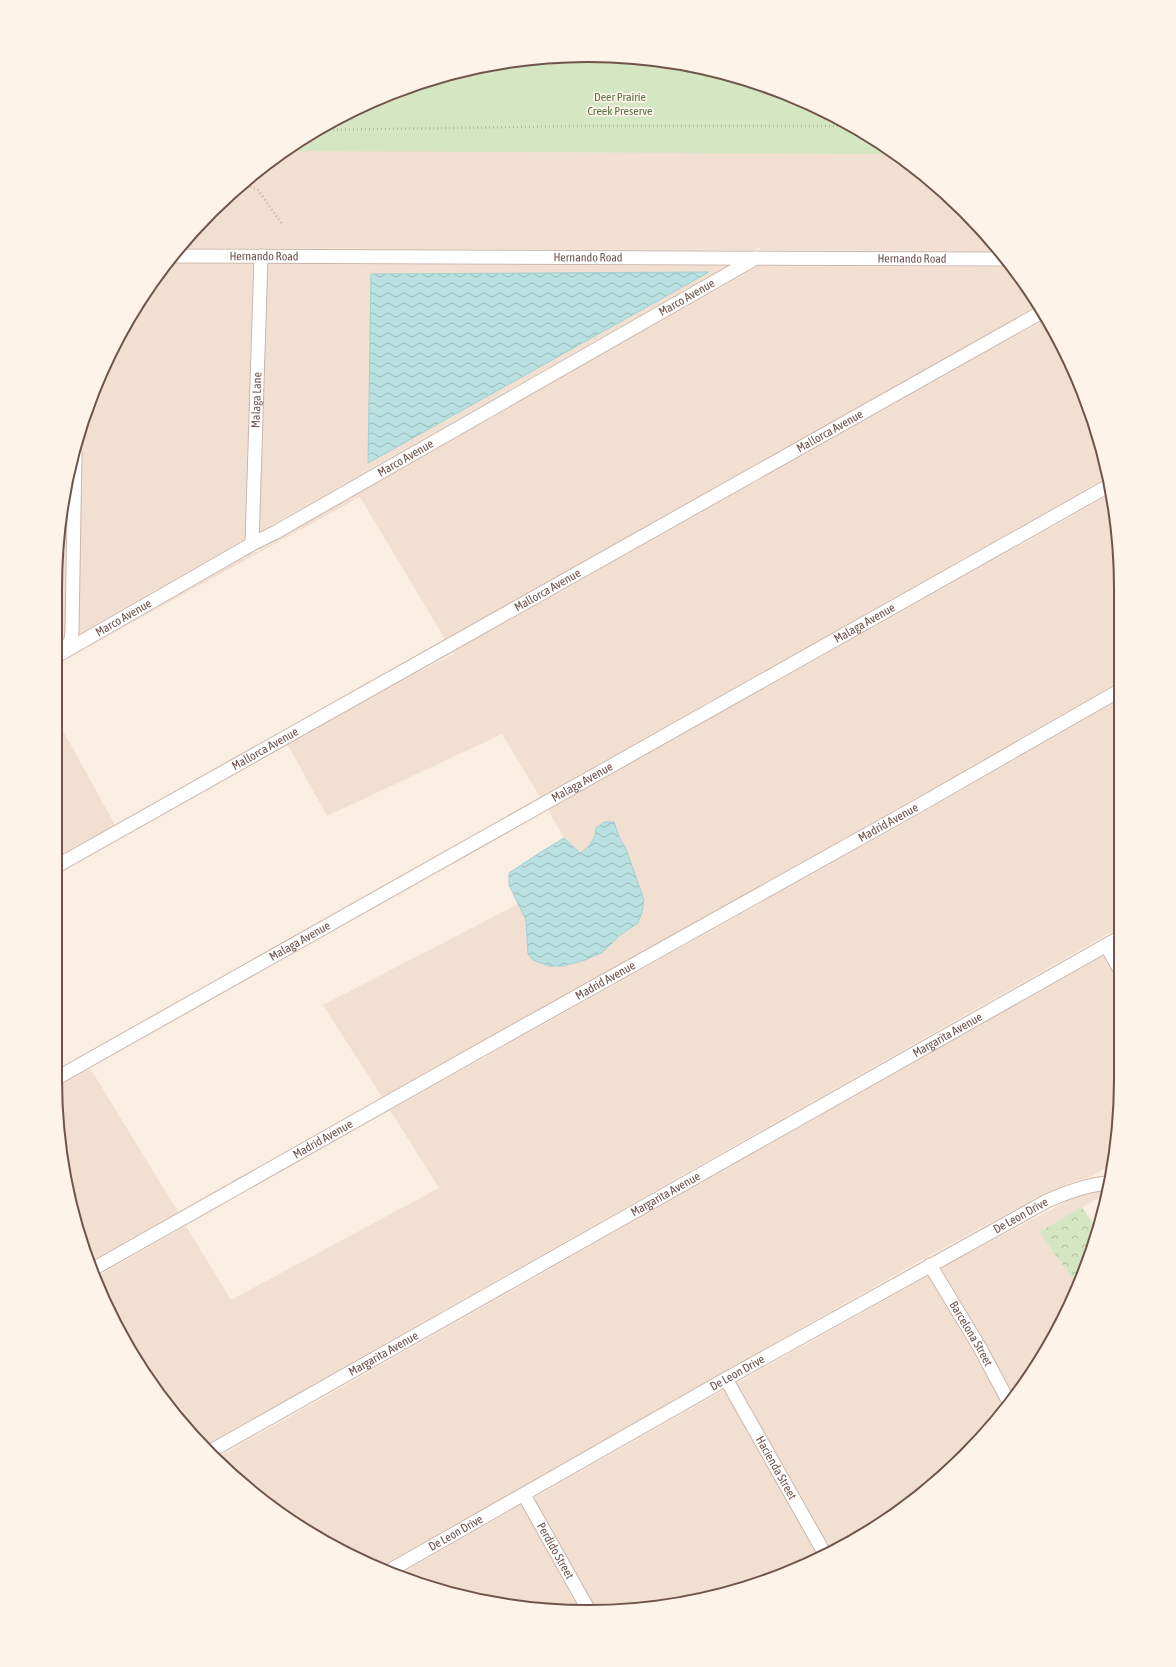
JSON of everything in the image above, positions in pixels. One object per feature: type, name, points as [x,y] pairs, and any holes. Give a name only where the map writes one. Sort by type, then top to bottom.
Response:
[{"type":"street","name":"Hernando Road","points":[[181,256],[998,259]]},
{"type":"street","name":"Malaga Lane","points":[[252,544],[261,256]]},
{"type":"street","name":"Marco Avenue","points":[[62,653],[756,258]]},
{"type":"street","name":"Mallorca Avenue","points":[[62,863],[1037,315]]},
{"type":"street","points":[[62,651],[68,646],[72,632],[74,478]]},
{"type":"street","name":"Malaga Avenue","points":[[62,1075],[1104,488]]},
{"type":"street","name":"Madrid Avenue","points":[[97,1267],[918,806],[1114,694]]},
{"type":"street","name":"Margarita Avenue","points":[[215,1450],[1114,941]]},
{"type":"street","points":[[1106,945],[1114,959]]},
{"type":"street","name":"De Leon Drive","points":[[1092,1185],[1105,1178]]},
{"type":"street","name":"De Leon Drive","points":[[394,1568],[726,1379],[1047,1201],[1068,1192],[1092,1185],[1104,1184]]},
{"type":"street","name":"Barcelona Street","points":[[930,1265],[980,1348],[1006,1397]]},
{"type":"street","name":"Hacienda Street","points":[[726,1379],[823,1550]]},
{"type":"street","name":"Perdido Street","points":[[524,1495],[586,1605]]},
{"type":"path","points":[[329,130],[579,126],[840,126]]},
{"type":"path","points":[[250,186],[258,190],[282,224]]},
{"type":"shaded area","points":[[305,145],[875,148],[908,171],[935,193],[960,216],[991,251],[761,250],[759,247],[754,250],[187,248],[216,216],[241,193],[268,171]]},
{"type":"shaded area","points":[[174,264],[253,264],[245,539],[79,634],[82,446],[102,387],[116,355],[132,325]]},
{"type":"shaded area","points":[[268,264],[726,266],[259,532]],"holes":[[[709,272],[368,463],[371,274]]]},
{"type":"shaded area","points":[[758,266],[1004,267],[1033,308],[445,639],[360,497],[100,640],[253,552],[259,552],[259,550]]},
{"type":"shaded area","points":[[1042,321],[1060,355],[1086,419],[1103,480],[540,797],[502,734],[327,816],[288,745],[407,678],[454,654],[453,652]]},
{"type":"shaded area","points":[[1106,497],[1113,554],[1114,685],[915,799],[382,1097],[323,1005],[518,904],[526,920],[528,954],[603,952],[620,935],[632,928],[626,849],[619,837],[614,822],[596,835],[586,850],[580,853],[564,838],[548,810]]},
{"type":"shaded area","points":[[66,524],[65,631],[62,640],[63,554]]},
{"type":"shaded area","points":[[1114,703],[1114,931],[209,1443],[171,1399],[132,1342],[116,1312],[100,1275],[186,1226],[231,1300],[439,1188],[390,1110],[922,813]]},
{"type":"shaded area","points":[[62,729],[115,825],[62,854]]},
{"type":"shaded area","points":[[1103,955],[1114,975],[1113,1113],[1106,1168],[1090,1177],[1067,1184],[1044,1194],[932,1254],[385,1564],[355,1551],[325,1535],[296,1516],[268,1496],[221,1456]]},
{"type":"shaded area","points":[[90,1068],[178,1212],[94,1260],[80,1215],[72,1182],[63,1113],[62,1084]]},
{"type":"shaded area","points":[[1102,1191],[1100,1197],[1039,1232],[1074,1281],[1060,1312],[1044,1342],[1011,1390],[941,1268],[1071,1199]]},
{"type":"shaded area","points":[[928,1276],[1001,1403],[960,1451],[935,1474],[880,1516],[851,1535],[829,1547],[737,1383]]},
{"type":"shaded area","points":[[724,1390],[816,1553],[757,1577],[691,1595],[622,1604],[594,1605],[534,1498]]},
{"type":"shaded area","points":[[521,1505],[577,1605],[554,1604],[485,1595],[452,1587],[404,1571]]},
{"type":"green space","name":"Deer Prairie Creek Preserve","points":[[588,62],[622,63],[691,72],[757,90],[821,116],[851,132],[884,154],[296,151],[325,132],[355,116],[419,90],[485,72],[554,63]]},
{"type":"green space","points":[[1082,1207],[1093,1224],[1074,1281],[1039,1232]]},
{"type":"water","points":[[709,272],[368,463],[371,274]]},
{"type":"water","points":[[604,822],[614,822],[619,837],[626,849],[644,900],[638,923],[620,935],[603,952],[585,960],[563,966],[549,966],[533,960],[528,954],[526,920],[509,885],[509,873],[564,838],[580,853],[591,843],[595,836],[596,828]]}]
